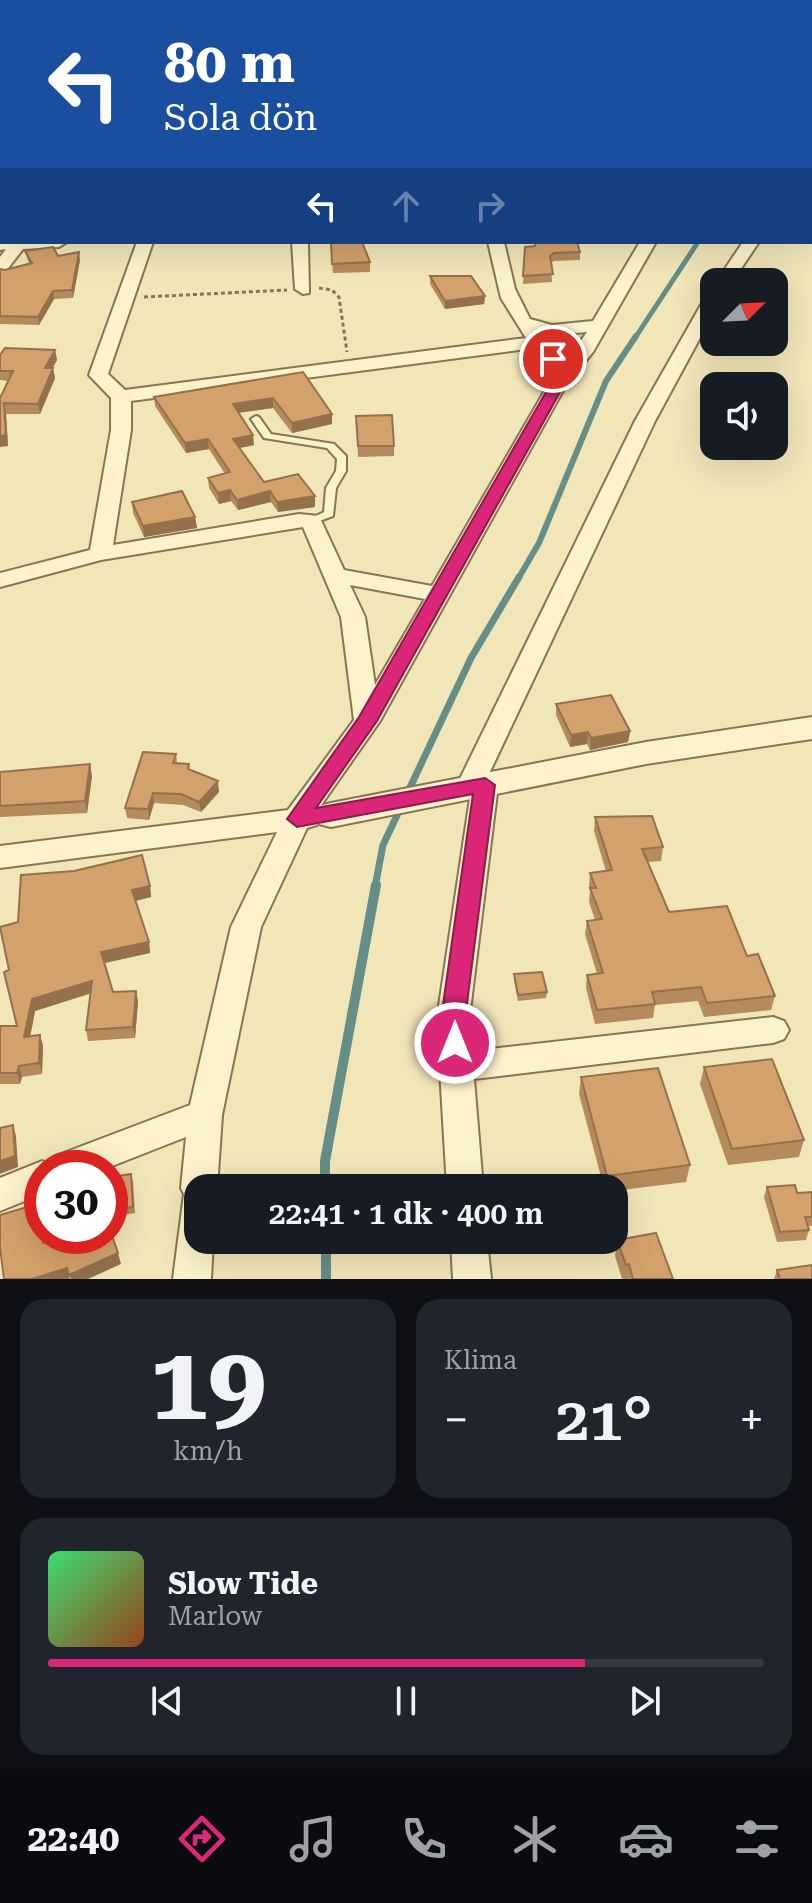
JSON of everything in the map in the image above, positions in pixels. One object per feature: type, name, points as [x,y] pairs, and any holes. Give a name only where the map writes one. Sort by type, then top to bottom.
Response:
[{"type":"street","points":[[0,245],[18,244]]},
{"type":"street","points":[[0,268],[18,244]]},
{"type":"street","points":[[100,554],[121,430],[121,397],[98,375],[144,244]]},
{"type":"street","points":[[300,244],[303,289]]},
{"type":"street","points":[[496,244],[508,296],[553,359],[557,385]]},
{"type":"street","points":[[200,1174],[205,1115],[246,927],[297,819],[367,721],[436,594],[557,385],[600,326],[647,244]]},
{"type":"street","points":[[733,268],[750,244]]},
{"type":"street","points":[[464,1174],[453,1019],[467,789],[638,434],[700,321]]},
{"type":"street","points":[[121,397],[158,389],[350,364],[532,332],[600,326]]},
{"type":"street","points":[[0,604],[3,580],[100,554],[299,520],[311,521],[353,617],[367,721]]},
{"type":"street","points":[[335,575],[436,594]]},
{"type":"street","points":[[0,857],[331,815],[661,750],[812,728]]},
{"type":"street","points":[[457,1067],[773,1030]]},
{"type":"street","points":[[113,1150],[205,1115]]},
{"type":"street","points":[[0,1195],[24,1185]]},
{"type":"street","points":[[192,1279],[194,1254]]},
{"type":"street","points":[[470,1254],[472,1279]]},
{"type":"lane","points":[[256,419],[268,436],[330,446],[342,458],[341,471],[331,488],[329,514],[311,521]]},
{"type":"path","points":[[125,297],[332,290],[339,297],[340,323],[350,364]]},
{"type":"building","points":[[331,244],[363,244],[370,262],[332,264]]},
{"type":"building","points":[[578,244],[580,252],[554,253],[550,256],[553,274],[523,276],[525,247]]},
{"type":"building","points":[[53,247],[58,256],[79,252],[72,290],[53,291],[38,317],[0,316],[0,269],[32,263],[25,251]]},
{"type":"building","points":[[430,276],[471,276],[485,296],[445,301]]},
{"type":"building","points":[[5,348],[55,350],[45,368],[53,368],[38,404],[4,403],[6,435],[0,436],[0,398],[13,371],[0,371],[0,355]]},
{"type":"building","points":[[303,372],[332,414],[292,423],[273,398],[233,404],[253,435],[233,439],[264,482],[298,474],[315,496],[277,502],[270,491],[237,500],[230,490],[218,493],[208,478],[230,472],[208,439],[185,443],[154,397]]},
{"type":"building","points":[[392,415],[394,446],[358,446],[356,416]]},
{"type":"building","points":[[182,491],[195,517],[143,526],[132,502]]},
{"type":"building","points":[[611,695],[630,731],[591,738],[588,732],[571,735],[556,704]]},
{"type":"building","points":[[143,752],[176,754],[173,763],[189,764],[188,769],[218,781],[199,802],[181,794],[153,793],[148,809],[125,808]]},
{"type":"building","points":[[90,764],[85,801],[0,806],[0,772]]},
{"type":"building","points":[[652,816],[663,847],[642,849],[669,912],[727,906],[747,956],[758,954],[775,996],[707,1003],[701,987],[652,992],[655,1004],[597,1010],[587,975],[603,973],[587,921],[602,919],[590,888],[596,888],[590,873],[612,870],[595,817]]},
{"type":"building","points":[[142,855],[150,886],[132,890],[149,942],[101,952],[113,992],[136,991],[133,1027],[86,1030],[92,981],[32,999],[24,1037],[40,1035],[39,1063],[19,1066],[17,1073],[0,1073],[0,1026],[17,1026],[4,972],[9,970],[0,927],[18,922],[21,875],[74,871]]},
{"type":"building","points":[[542,972],[547,992],[518,995],[514,974]]},
{"type":"building","points":[[772,1059],[804,1140],[732,1149],[704,1067]]},
{"type":"building","points":[[658,1068],[690,1165],[606,1174],[581,1077]]},
{"type":"building","points":[[13,1125],[15,1156],[0,1161],[0,1128]]},
{"type":"building","points":[[128,1174],[131,1174],[133,1207],[128,1208]]},
{"type":"building","points":[[795,1185],[797,1193],[812,1192],[812,1217],[805,1217],[809,1230],[780,1232],[767,1187]]},
{"type":"building","points":[[24,1208],[24,1254],[116,1254],[69,1275],[67,1268],[32,1279],[4,1279],[0,1215]]},
{"type":"building","points":[[656,1233],[673,1279],[633,1279],[622,1254],[628,1254],[628,1238]]},
{"type":"building","points":[[812,1265],[812,1279],[780,1279],[777,1270]]},
{"type":"waterway","points":[[635,338],[697,244]]},
{"type":"waterway","points":[[518,579],[539,543],[606,381],[636,336]]},
{"type":"waterway","points":[[406,796],[471,658],[519,577]]},
{"type":"waterway","points":[[375,887],[383,845],[401,807]]},
{"type":"waterway","points":[[325,1174],[376,885]]},
{"type":"waterway","points":[[326,1254],[326,1279]]},
{"type":"route","points":[[455,1043],[453,1019],[485,785],[297,819],[367,721],[436,594],[557,385],[553,359]]}]
